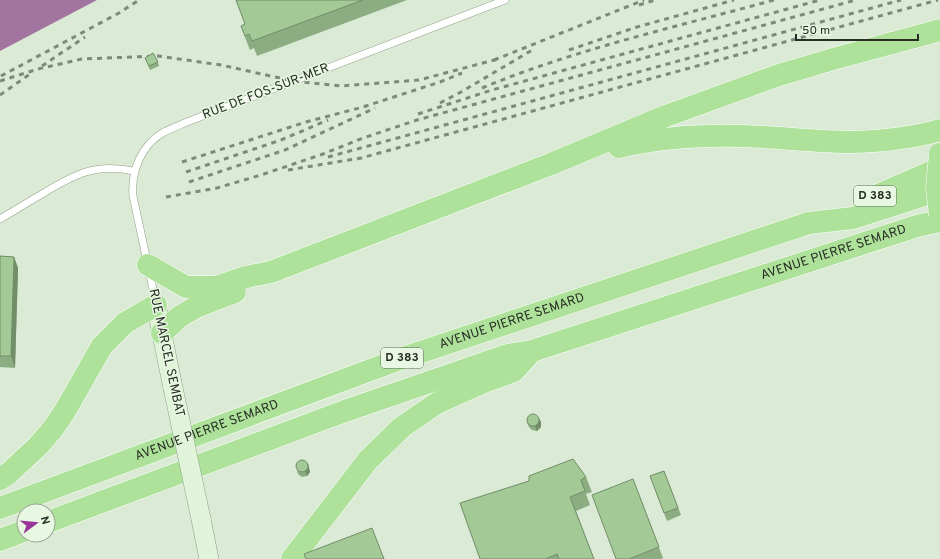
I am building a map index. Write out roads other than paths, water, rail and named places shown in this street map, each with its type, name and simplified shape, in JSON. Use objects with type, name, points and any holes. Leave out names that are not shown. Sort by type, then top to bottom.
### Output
[{"type":"highway","points":[[148,265],[186,287],[217,287],[246,277],[272,272],[552,164],[666,116],[776,76],[940,30]]},
{"type":"highway","points":[[552,164],[644,140],[689,136],[744,136],[852,142],[921,136],[940,130]]},
{"type":"highway","points":[[917,226],[940,215],[938,187],[940,154]]},
{"type":"highway","name":"D 383","points":[[809,223],[940,168]]},
{"type":"highway","name":"AVENUE PIERRE SEMARD","points":[[0,508],[400,359],[809,223],[853,218],[940,190]]},
{"type":"highway","name":"D 383","points":[[917,226],[940,222]]},
{"type":"highway","name":"AVENUE PIERRE SEMARD","points":[[56,519],[345,411],[508,355],[532,351],[917,226]]},
{"type":"highway","points":[[162,333],[179,317],[196,307],[249,286],[272,272]]},
{"type":"highway","points":[[0,479],[19,464],[52,430],[66,411],[102,346],[125,323],[156,305]]},
{"type":"highway","points":[[292,559],[368,460],[402,427],[437,404],[484,382],[514,371],[532,351]]},
{"type":"highway","points":[[0,540],[16,534]]},
{"type":"main road","name":"RUE MARCEL SEMBAT","points":[[156,305],[209,559]]},
{"type":"lane","name":"RUE DE FOS-SUR-MER","points":[[148,265],[133,196],[132,183],[134,171],[139,160],[146,148],[155,138],[164,132],[505,0]]},
{"type":"lane","points":[[0,219],[66,179],[79,173],[106,168],[120,168],[134,171]]},
{"type":"lane","name":"RUE MARCEL SEMBAT","points":[[148,265],[156,305]]},
{"type":"railway","points":[[1,76],[119,13],[139,0]]},
{"type":"railway","points":[[494,60],[644,0]]},
{"type":"railway","points":[[639,5],[655,0]]},
{"type":"railway","points":[[569,50],[637,27],[734,0]]},
{"type":"railway","points":[[482,88],[518,74],[590,50],[774,0]]},
{"type":"railway","points":[[418,114],[492,90],[820,0]]},
{"type":"railway","points":[[166,197],[217,188],[323,154],[363,138],[417,120],[856,0]]},
{"type":"railway","points":[[328,157],[901,0]]},
{"type":"railway","points":[[288,170],[361,158],[938,0]]},
{"type":"railway","points":[[42,66],[85,37]]},
{"type":"railway","points":[[440,103],[534,49]]},
{"type":"railway","points":[[0,81],[38,69],[82,59],[158,56],[221,65],[293,81],[341,86],[419,80],[498,59]]},
{"type":"railway","points":[[182,162],[306,122],[363,107],[440,82],[462,73]]},
{"type":"railway","points":[[0,95],[30,74]]},
{"type":"railway","points":[[189,182],[285,150],[375,108]]},
{"type":"railway","points":[[186,172],[281,140],[328,120]]}]
